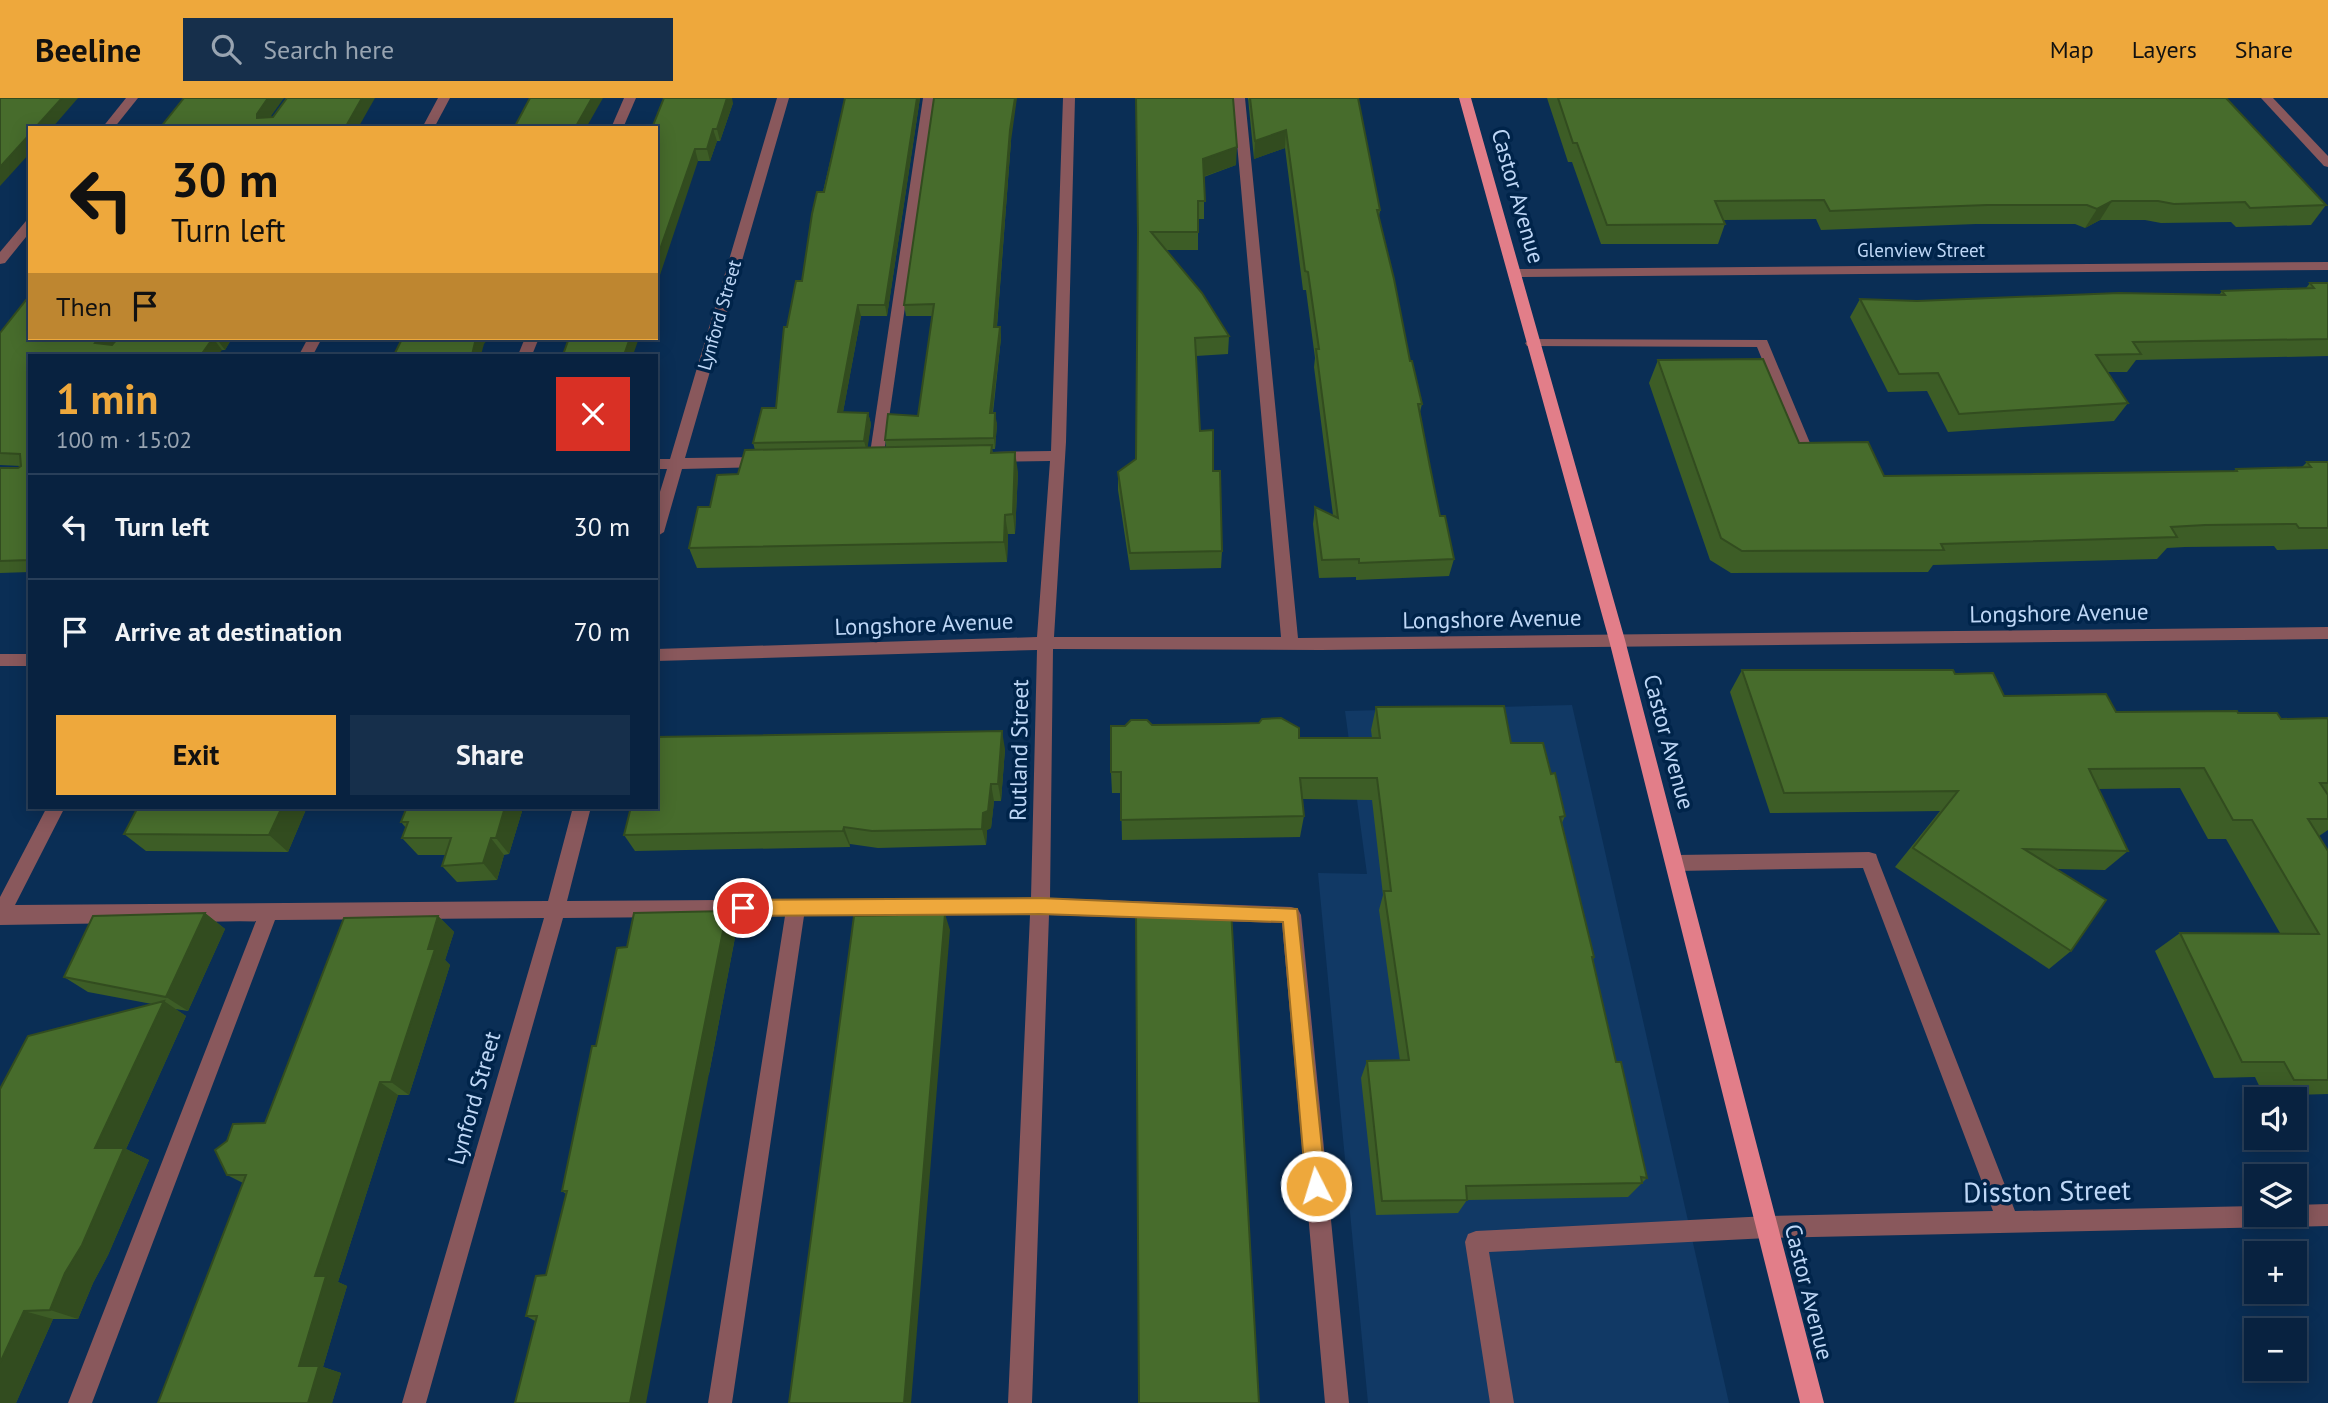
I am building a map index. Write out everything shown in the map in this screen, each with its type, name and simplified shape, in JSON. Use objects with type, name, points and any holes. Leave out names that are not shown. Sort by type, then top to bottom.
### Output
[{"type":"main road","name":"Castor Avenue","points":[[1465,98],[1617,640],[1812,1403]]},
{"type":"street","points":[[110,126],[132,98]]},
{"type":"street","points":[[429,126],[444,98]]},
{"type":"street","points":[[618,126],[629,98]]},
{"type":"street","name":"Lynford Street","points":[[658,525],[783,98]]},
{"type":"street","points":[[877,460],[929,98]]},
{"type":"street","name":"Rutland Street","points":[[1020,1403],[1040,906],[1045,642],[1058,456],[1069,98]]},
{"type":"street","points":[[1239,98],[1290,644]]},
{"type":"street","points":[[2267,98],[2328,163]]},
{"type":"street","points":[[2310,145],[2328,144]]},
{"type":"street","points":[[0,260],[28,226]]},
{"type":"street","name":"Glenview Street","points":[[1515,273],[2328,266]]},
{"type":"street","points":[[1532,343],[1762,344],[1808,455]]},
{"type":"street","points":[[974,457],[1058,456]]},
{"type":"street","points":[[658,464],[783,462]]},
{"type":"street","name":"Longshore Avenue","points":[[658,655],[1045,642],[1290,644],[2328,633]]},
{"type":"street","points":[[0,660],[28,660]]},
{"type":"street","points":[[56,809],[0,915],[1040,906],[1291,915],[1336,1403]]},
{"type":"street","name":"Lynford Street","points":[[414,1403],[556,909],[581,809]]},
{"type":"street","points":[[1676,863],[1868,860],[2008,1221]]},
{"type":"street","points":[[720,1403],[796,908]]},
{"type":"street","points":[[80,1403],[269,912]]},
{"type":"street","name":"Disston Street","points":[[1502,1403],[1476,1242],[1768,1227],[2328,1215]]},
{"type":"shaded area","points":[[1572,705],[1729,1403],[1368,1403],[1318,873],[1367,874],[1345,711]]},
{"type":"building","points":[[0,98],[62,98],[37,126],[28,126],[28,136],[0,167]]},
{"type":"building","points":[[184,98],[268,98],[257,118],[273,117],[287,98],[362,98],[346,126],[162,126]]},
{"type":"building","points":[[530,98],[592,98],[576,126],[515,126]]},
{"type":"building","points":[[664,98],[727,98],[707,149],[695,149],[658,255],[658,126],[653,126]]},
{"type":"building","points":[[845,98],[917,98],[885,305],[858,305],[838,412],[868,413],[864,441],[753,443],[762,408],[776,408],[784,327],[787,327],[796,281],[802,281],[817,192],[824,192]]},
{"type":"building","points":[[934,98],[1015,98],[994,327],[1000,327],[990,413],[995,413],[994,438],[885,440],[888,414],[918,416],[934,304],[904,305]]},
{"type":"building","points":[[1136,98],[1233,98],[1237,147],[1203,159],[1205,201],[1198,201],[1198,232],[1151,232],[1202,293],[1229,336],[1195,338],[1200,431],[1213,430],[1213,471],[1220,471],[1222,551],[1130,553],[1118,472],[1136,459]]},
{"type":"building","points":[[1250,98],[1358,98],[1380,210],[1377,210],[1422,404],[1418,404],[1440,516],[1445,516],[1454,559],[1359,563],[1359,559],[1322,560],[1315,507],[1338,518],[1316,349],[1319,349],[1308,272],[1305,271],[1286,130],[1255,141]]},
{"type":"building","points":[[1558,98],[2226,98],[2326,205],[2250,208],[2245,202],[2174,204],[2158,201],[2112,201],[2097,209],[2087,205],[1987,205],[1830,211],[1824,200],[1715,201],[1725,224],[1607,225],[1577,143],[1573,143]]},
{"type":"building","points":[[2310,283],[2328,283],[2328,339],[2133,342],[2141,354],[2096,355],[2128,403],[1959,414],[1938,373],[1899,374],[1860,299],[1917,301],[2119,293],[2225,295],[2222,291],[2314,288]]},
{"type":"building","points":[[28,298],[28,340],[97,340],[95,343],[112,345],[116,340],[212,340],[202,354],[28,354],[28,560],[0,561],[0,468],[21,466],[20,454],[0,453],[0,333]]},
{"type":"building","points":[[402,340],[476,340],[472,354],[394,354]]},
{"type":"building","points":[[568,340],[629,340],[624,354],[563,354]]},
{"type":"building","points":[[1763,359],[1799,443],[1868,442],[1884,476],[2237,471],[2236,469],[2311,467],[2307,462],[2328,462],[2328,528],[2299,528],[2296,524],[2205,525],[2171,527],[2177,537],[1941,544],[1944,550],[1742,551],[1721,538],[1658,360]]},
{"type":"building","points":[[992,445],[991,453],[1015,452],[1013,514],[1005,515],[1004,542],[689,548],[698,507],[710,507],[717,475],[738,474],[745,450]]},
{"type":"building","points":[[1742,670],[1953,670],[1955,674],[1993,673],[2004,696],[2106,694],[2116,712],[2237,711],[2277,713],[2281,719],[2328,718],[2328,783],[2320,783],[2328,795],[2328,819],[2308,819],[2328,851],[2328,1080],[2294,1080],[2284,1062],[2242,1062],[2180,933],[2319,934],[2252,820],[2233,820],[2204,768],[2089,769],[2128,851],[2024,849],[2106,900],[2071,951],[1913,848],[1958,791],[1784,793]]},
{"type":"building","points":[[1504,706],[1511,743],[1543,743],[1551,774],[1555,773],[1565,816],[1560,817],[1616,1062],[1621,1062],[1647,1178],[1641,1177],[1642,1183],[1466,1186],[1467,1200],[1382,1201],[1367,1061],[1409,1060],[1384,891],[1391,891],[1377,778],[1300,778],[1304,816],[1121,820],[1121,772],[1111,772],[1111,726],[1125,726],[1131,720],[1147,720],[1152,725],[1259,723],[1262,719],[1281,718],[1299,728],[1299,738],[1380,738],[1376,707]]},
{"type":"building","points":[[1002,731],[998,784],[991,784],[988,811],[983,813],[982,829],[872,831],[844,827],[843,831],[624,835],[630,809],[658,809],[658,737]]},
{"type":"building","points":[[137,809],[281,809],[269,835],[124,834]]},
{"type":"building","points":[[406,809],[504,809],[496,838],[491,838],[483,863],[442,866],[451,838],[402,838],[408,822],[401,822]]},
{"type":"building","points":[[1231,910],[1259,1403],[1139,1403],[1136,911]]},
{"type":"building","points":[[727,911],[630,1403],[515,1403],[537,1316],[526,1316],[536,1276],[546,1275],[567,1191],[562,1191],[592,1046],[596,1046],[617,948],[627,947],[634,913]]},
{"type":"building","points":[[205,913],[166,997],[64,977],[93,916]]},
{"type":"building","points":[[945,914],[904,1403],[789,1403],[854,916]]},
{"type":"building","points":[[438,916],[428,949],[435,949],[391,1082],[380,1082],[315,1276],[326,1276],[299,1366],[319,1366],[308,1403],[158,1403],[246,1175],[227,1175],[215,1150],[227,1141],[233,1124],[265,1123],[344,918]]},
{"type":"building","points":[[164,1001],[95,1148],[124,1148],[82,1245],[65,1273],[50,1310],[24,1311],[0,1363],[0,1089],[28,1036]]},
{"type":"route","points":[[743,908],[1040,906],[1291,915],[1316,1186]]}]
